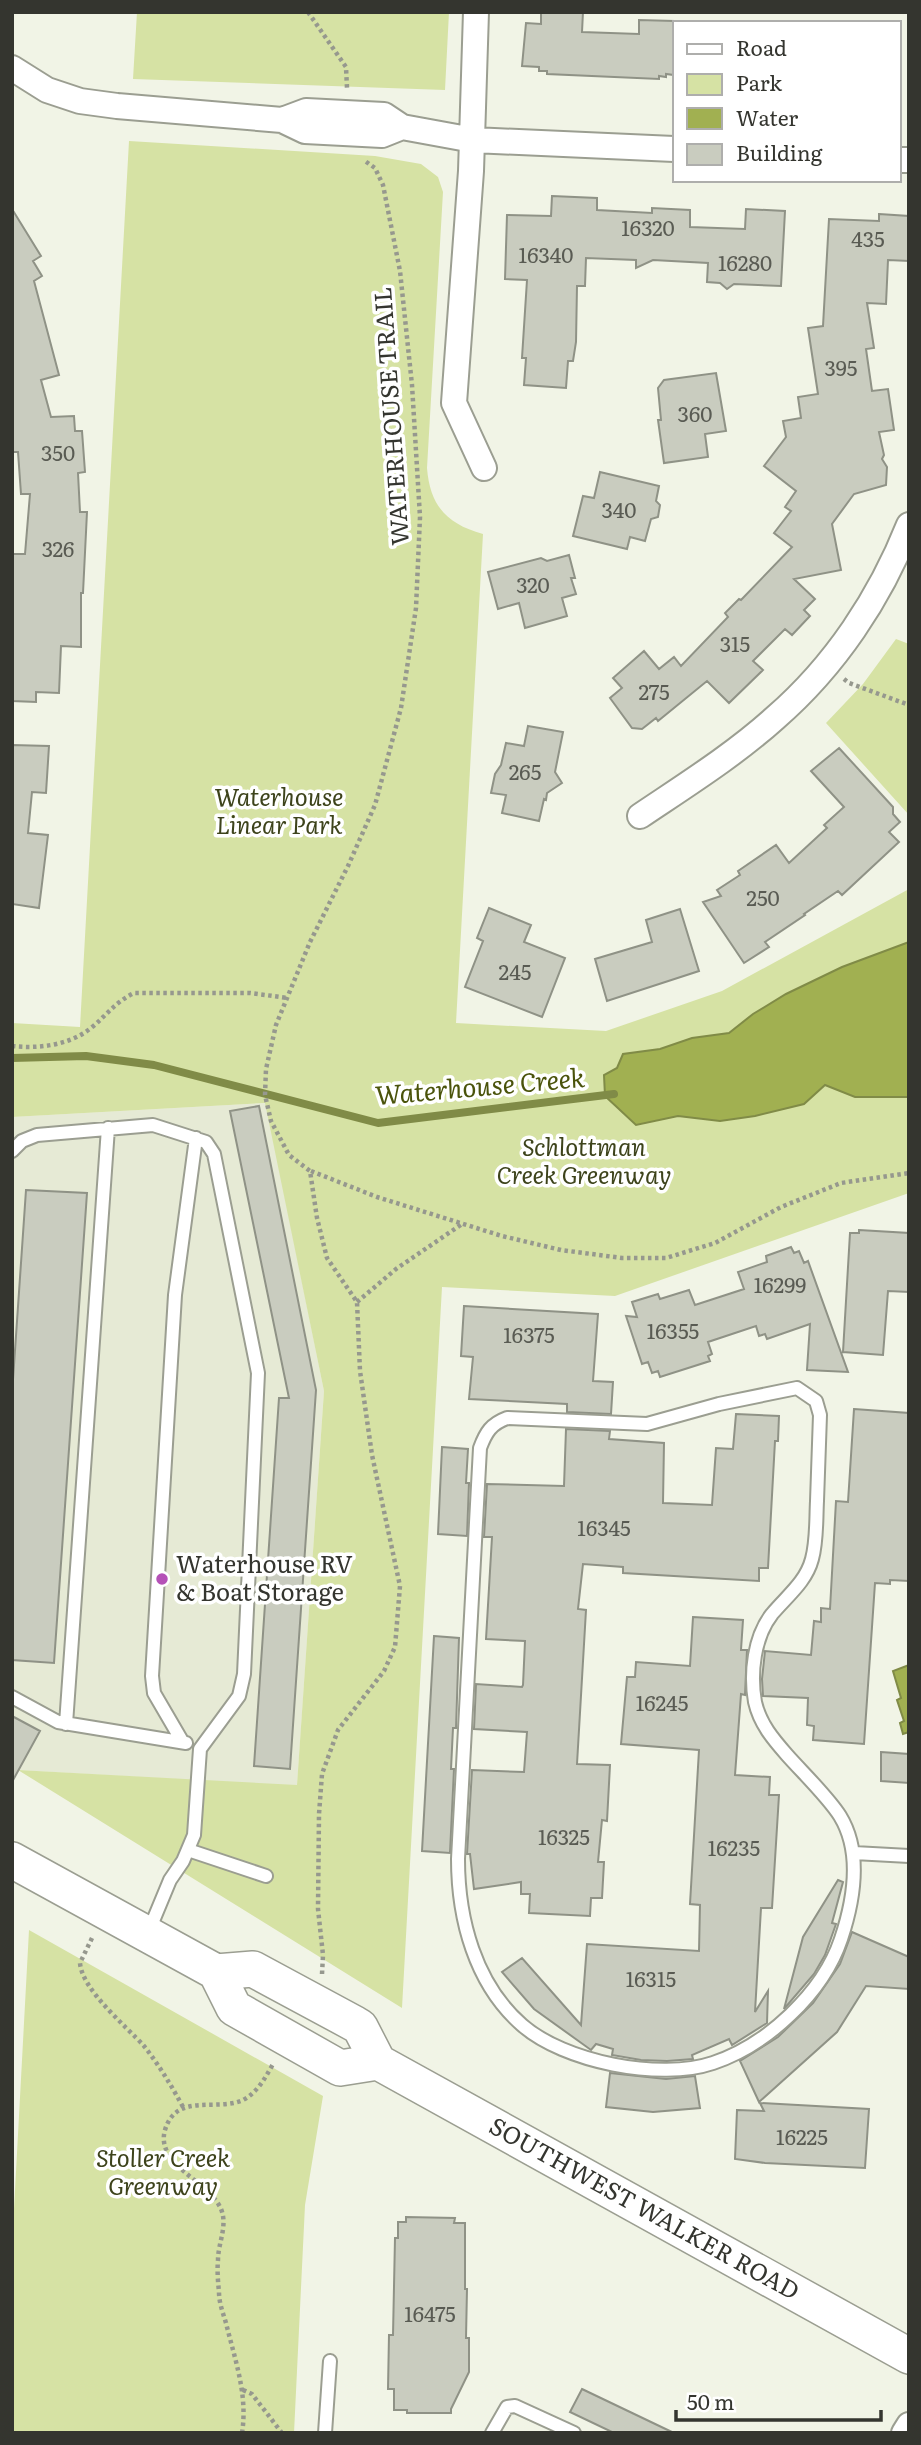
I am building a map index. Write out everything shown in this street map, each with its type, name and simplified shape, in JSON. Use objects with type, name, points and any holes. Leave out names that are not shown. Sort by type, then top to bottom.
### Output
[{"type":"main road","name":"SOUTHWEST WALKER ROAD","points":[[12,1860],[216,1972],[253,1969],[355,2024],[360,2027],[378,2062],[909,2356]]},
{"type":"street","points":[[476,12],[473,140],[454,403],[484,468]]},
{"type":"street","points":[[12,68],[47,90],[80,100],[117,106],[282,120],[306,111],[384,115],[402,127],[473,140],[673,149]]},
{"type":"street","points":[[640,816],[735,751],[776,718],[828,665],[868,609],[909,525]]},
{"type":"street","points":[[904,2433],[909,2425]]},
{"type":"lane","points":[[12,1151],[22,1141],[37,1135],[153,1125],[206,1142],[215,1154],[258,1373],[244,1674],[239,1696],[200,1749],[196,1822],[188,1850],[170,1880],[148,1934]]},
{"type":"lane","points":[[66,1724],[108,1128]]},
{"type":"lane","points":[[182,1741],[153,1693],[152,1676],[175,1295],[196,1138]]},
{"type":"lane","points":[[797,1388],[816,1401],[820,1415],[812,1558],[806,1574],[773,1614],[757,1641],[754,1686],[759,1717],[769,1734],[840,1816],[854,1853],[849,1910],[840,1942],[824,1974],[797,2010],[768,2033],[713,2063],[689,2068],[646,2069],[612,2065],[572,2055],[524,2027],[506,2008],[488,1983],[474,1954],[463,1922],[458,1889],[480,1448],[486,1433],[495,1423],[507,1418],[647,1424],[719,1404],[797,1388]]},
{"type":"lane","points":[[12,1697],[58,1722],[182,1741],[200,1749]]},
{"type":"lane","points":[[188,1850],[266,1876]]},
{"type":"lane","points":[[854,1853],[909,1856]]},
{"type":"lane","points":[[325,2433],[330,2361]]},
{"type":"lane","points":[[492,2433],[507,2407],[515,2406],[574,2433]]},
{"type":"path","points":[[308,12],[346,67],[346,98]]},
{"type":"path","name":"WATERHOUSE TRAIL","points":[[310,1171],[289,1156],[271,1121],[265,1095],[266,1075],[276,1025],[310,942],[375,805],[401,708],[416,608],[420,517],[412,385],[400,271],[383,185],[375,167],[359,160]]},
{"type":"path","points":[[828,665],[849,683],[909,705]]},
{"type":"path","points":[[12,1046],[39,1048],[67,1041],[91,1028],[118,1001],[134,993],[250,993],[288,998]]},
{"type":"path","points":[[310,1171],[377,1198],[502,1236],[561,1250],[622,1258],[666,1258],[715,1243],[781,1207],[841,1184],[909,1173]]},
{"type":"path","points":[[310,1171],[317,1218],[327,1258],[357,1302],[360,1371],[372,1455],[400,1586],[395,1647],[384,1671],[338,1730],[322,1774],[318,1882],[322,1975]]},
{"type":"path","points":[[357,1302],[396,1269],[463,1224]]},
{"type":"path","points":[[105,1910],[80,1968],[87,1984],[145,2047],[183,2107]]},
{"type":"path","points":[[242,2433],[243,2390],[219,2296],[218,2258],[224,2227],[222,2211],[215,2197],[177,2167],[166,2150],[164,2131],[173,2116],[183,2107],[241,2101],[258,2089],[274,2062]]},
{"type":"path","points":[[243,2390],[252,2394],[282,2433]]},
{"type":"shaded area","name":"Waterhouse RV & Boat Storage","points":[[266,1103],[324,1391],[297,1786],[18,1770],[12,1767],[12,1117]]},
{"type":"green space","points":[[137,12],[449,12],[445,90],[133,79]]},
{"type":"green space","name":"Waterhouse Linear Park","points":[[129,141],[375,156],[421,164],[438,177],[443,192],[427,468],[432,493],[443,512],[459,525],[483,534],[456,1023],[606,1031],[722,991],[909,889],[909,1193],[615,1296],[442,1287],[402,2008],[18,1770],[297,1785],[324,1391],[265,1103],[12,1117],[12,1023],[80,1027]]},
{"type":"green space","points":[[896,639],[909,644],[909,815],[826,723],[863,684]]},
{"type":"green space","name":"Stoller Creek Greenway","points":[[29,1930],[323,2096],[305,2205],[294,2433],[12,2433],[12,2246]]},
{"type":"water","points":[[909,942],[909,1097],[855,1097],[825,1085],[804,1104],[755,1116],[720,1121],[678,1116],[636,1125],[605,1096],[604,1075],[617,1068],[623,1054],[660,1049],[692,1038],[729,1033],[753,1014],[786,994],[842,967]]},
{"type":"water","points":[[909,1665],[909,1732],[903,1734],[900,1723],[904,1721],[897,1700],[901,1698],[893,1671]]},
{"type":"building","points":[[541,12],[583,12],[582,32],[639,34],[639,20],[674,21],[673,75],[659,76],[659,79],[547,74],[547,71],[539,71],[539,67],[522,66],[526,23],[541,24]]},
{"type":"building","points":[[552,196],[597,198],[597,210],[652,213],[652,208],[690,210],[690,227],[745,229],[746,209],[785,211],[781,286],[734,284],[727,289],[720,283],[707,282],[708,263],[653,260],[636,268],[636,260],[586,258],[585,286],[577,286],[576,342],[573,361],[568,361],[566,388],[524,385],[526,358],[522,358],[527,280],[505,279],[507,215],[551,216]]},
{"type":"building","points":[[12,209],[41,256],[33,261],[42,276],[34,281],[59,375],[41,380],[51,417],[74,416],[75,431],[82,431],[85,472],[78,473],[80,512],[87,512],[81,593],[81,647],[61,646],[59,693],[36,692],[36,702],[12,701],[12,554],[25,554],[30,494],[21,494],[18,452],[12,452]]},
{"type":"building","points":[[879,214],[909,216],[909,261],[888,260],[886,304],[867,303],[874,348],[866,349],[872,391],[888,389],[894,430],[879,432],[884,455],[882,459],[887,467],[886,485],[854,494],[832,524],[841,570],[794,579],[815,599],[804,610],[810,616],[792,635],[785,629],[753,661],[763,670],[729,703],[707,681],[658,721],[656,718],[642,729],[632,728],[610,698],[622,688],[613,678],[644,651],[659,669],[674,657],[681,666],[728,617],[725,613],[792,547],[774,533],[791,511],[785,507],[796,491],[764,466],[786,437],[783,421],[801,418],[798,397],[818,394],[808,328],[823,326],[829,219],[879,221]]},
{"type":"building","points":[[716,373],[726,431],[705,434],[708,457],[664,463],[658,420],[661,420],[658,388],[664,380]]},
{"type":"building","points":[[600,472],[659,486],[656,501],[660,505],[658,517],[651,519],[645,541],[630,537],[627,549],[573,536],[583,496],[594,498]]},
{"type":"building","points":[[569,555],[576,594],[562,598],[567,616],[525,628],[519,603],[498,609],[488,572],[541,558],[547,561]]},
{"type":"building","points":[[528,726],[563,732],[555,772],[562,783],[547,793],[539,821],[502,813],[506,795],[491,793],[506,743],[524,746]]},
{"type":"building","points":[[12,745],[49,746],[46,793],[32,792],[28,833],[48,835],[39,908],[12,904]]},
{"type":"building","points":[[839,748],[893,807],[893,814],[900,822],[889,832],[899,842],[842,895],[838,891],[804,914],[765,942],[769,947],[744,963],[703,902],[721,896],[717,890],[740,875],[738,871],[776,845],[789,863],[827,828],[824,825],[844,807],[811,771]]},
{"type":"building","points":[[489,908],[531,925],[524,942],[565,958],[542,1017],[465,987],[483,941],[477,938]]},
{"type":"building","points":[[680,909],[699,971],[607,1001],[595,959],[652,942],[646,920]]},
{"type":"building","points":[[259,1106],[316,1390],[290,1769],[254,1766],[279,1398],[289,1398],[230,1111]]},
{"type":"building","points":[[26,1190],[87,1193],[54,1663],[12,1660],[12,1394]]},
{"type":"building","points":[[859,1230],[909,1233],[909,1292],[888,1291],[883,1355],[843,1352],[850,1233],[859,1233]]},
{"type":"building","points":[[791,1247],[794,1253],[799,1251],[804,1263],[808,1261],[848,1372],[807,1370],[810,1324],[767,1339],[765,1334],[759,1336],[756,1326],[708,1342],[712,1354],[708,1356],[710,1361],[660,1377],[658,1371],[652,1373],[648,1362],[642,1364],[626,1316],[637,1317],[632,1302],[658,1294],[660,1299],[689,1290],[695,1305],[744,1289],[738,1272],[767,1262],[766,1256]]},
{"type":"building","points":[[464,1306],[598,1314],[593,1381],[613,1382],[611,1414],[567,1412],[567,1404],[469,1399],[473,1357],[461,1356]]},
{"type":"building","points":[[854,1409],[909,1413],[909,1581],[890,1580],[890,1584],[875,1583],[864,1744],[813,1740],[814,1726],[807,1725],[808,1698],[763,1696],[762,1679],[765,1651],[811,1655],[814,1621],[821,1622],[821,1608],[830,1609],[836,1501],[848,1502]]},
{"type":"building","points":[[736,1414],[779,1416],[778,1441],[775,1441],[768,1568],[759,1568],[759,1581],[623,1573],[623,1567],[583,1564],[578,1609],[586,1610],[577,1764],[610,1765],[607,1821],[602,1820],[598,1862],[604,1862],[602,1898],[591,1898],[590,1916],[529,1913],[530,1894],[521,1894],[521,1882],[474,1889],[470,1854],[467,1854],[472,1770],[524,1772],[527,1732],[474,1729],[476,1684],[523,1685],[525,1641],[486,1639],[492,1537],[484,1537],[487,1484],[564,1486],[566,1429],[610,1431],[609,1439],[664,1443],[663,1503],[712,1505],[716,1448],[733,1449]]},
{"type":"building","points":[[442,1447],[468,1449],[467,1536],[438,1534]]},
{"type":"building","points":[[693,1617],[743,1620],[741,1650],[747,1650],[745,1695],[741,1694],[735,1775],[770,1777],[769,1795],[779,1795],[772,1908],[761,1908],[755,2012],[768,1991],[767,2023],[732,2045],[729,2039],[692,2055],[693,2059],[641,2060],[612,2055],[613,2049],[596,2044],[591,2050],[534,2009],[502,1972],[522,1958],[581,2025],[587,1944],[699,1951],[700,1905],[690,1904],[699,1750],[621,1744],[627,1677],[635,1677],[636,1662],[690,1666]]},
{"type":"building","points":[[434,1636],[459,1638],[456,1728],[453,1728],[451,1769],[454,1769],[450,1853],[422,1851]]},
{"type":"building","points":[[12,1716],[40,1731],[12,1782]]},
{"type":"building","points":[[881,1752],[909,1754],[909,1783],[881,1781]]},
{"type":"building","points":[[838,1880],[843,1882],[832,1923],[836,1924],[825,1955],[814,1974],[784,2009],[803,1937]]},
{"type":"building","points":[[852,1932],[909,1957],[909,1989],[866,1986],[837,2032],[759,2102],[740,2061],[778,2037],[813,2003],[840,1964]]},
{"type":"building","points":[[610,2073],[666,2079],[695,2076],[700,2108],[653,2112],[606,2107]]},
{"type":"building","points":[[760,2103],[869,2109],[865,2168],[735,2159],[737,2110],[764,2111]]},
{"type":"building","points":[[406,2217],[455,2218],[454,2223],[465,2223],[469,2372],[451,2413],[407,2413],[407,2410],[394,2410],[394,2389],[388,2389],[389,2335],[393,2335],[395,2238],[398,2238],[398,2222],[406,2222]]},
{"type":"building","points":[[582,2389],[674,2433],[614,2433],[570,2412]]},
{"type":"waterway","name":"Waterhouse Creek","points":[[12,1058],[86,1056],[154,1065],[378,1123],[614,1094]]},
{"type":"place","name":"Waterhouse RV & Boat Storage","points":[[162,1579]]},
{"type":"park label","name":"Schlottman Creek Greenway","points":[[584,1162]]}]
